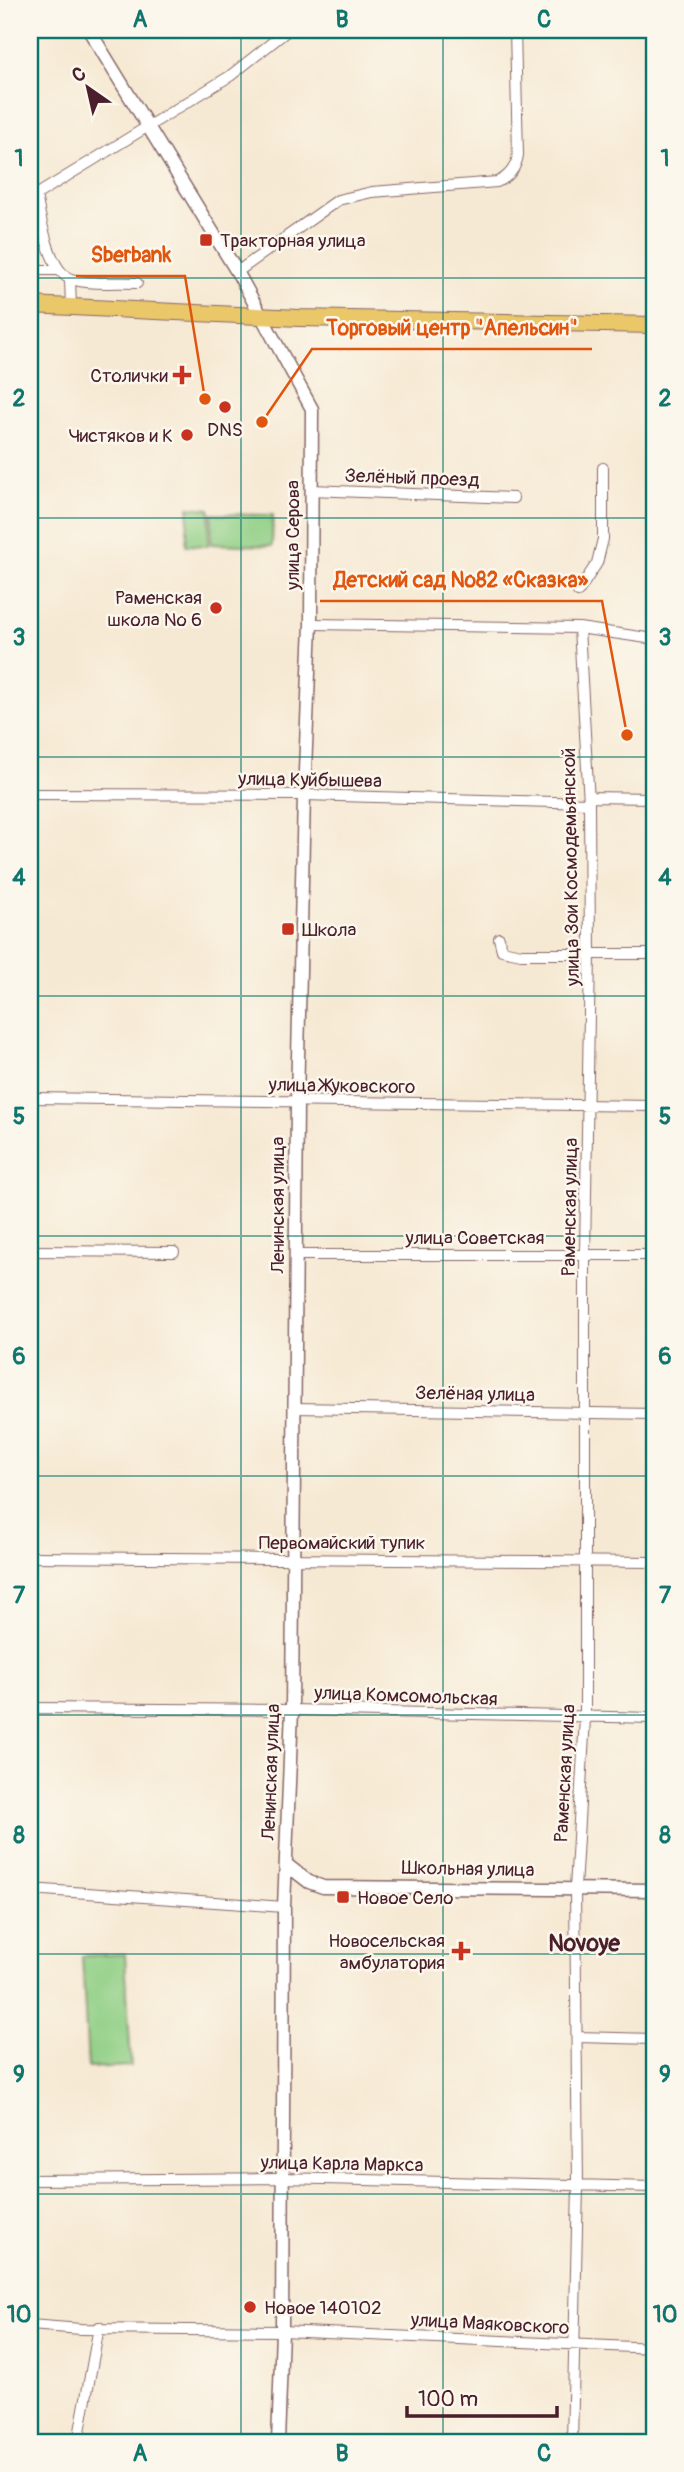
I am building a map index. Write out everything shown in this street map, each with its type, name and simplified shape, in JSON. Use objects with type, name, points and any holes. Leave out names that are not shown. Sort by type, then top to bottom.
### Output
[{"type":"main road","points":[[30,305],[262,317],[654,325]]},
{"type":"street","name":"улица Серова","points":[[89,30],[237,272],[312,409],[311,624],[303,795],[297,1102]]},
{"type":"street","points":[[137,283],[70,279],[59,270],[51,255],[36,195],[230,76],[288,30]]},
{"type":"street","points":[[237,272],[338,200],[372,192],[497,182],[506,178],[517,163],[515,30]]},
{"type":"street","points":[[30,270],[59,270]]},
{"type":"street","points":[[70,279],[71,307]]},
{"type":"street","points":[[578,592],[597,563],[603,539],[603,468]]},
{"type":"street","name":"Зелёный проезд","points":[[310,490],[513,498]]},
{"type":"street","points":[[311,624],[579,628],[654,639]]},
{"type":"street","name":"улица Зои Космодемьянской","points":[[579,628],[589,800],[588,1105]]},
{"type":"street","name":"улица Куйбышева","points":[[30,794],[589,800],[654,798]]},
{"type":"street","points":[[499,938],[502,950],[521,954],[654,954]]},
{"type":"street","name":"улица Жуковского","points":[[30,1098],[654,1106]]},
{"type":"street","name":"Ленинская улица","points":[[278,2442],[282,2331],[284,1907],[292,1710],[297,1102]]},
{"type":"street","name":"Раменская улица","points":[[572,2442],[578,2186],[575,1889],[585,1718],[585,1254],[588,1105]]},
{"type":"street","points":[[30,1251],[174,1252]]},
{"type":"street","name":"улица Советская","points":[[296,1255],[654,1255]]},
{"type":"street","name":"Зелёная улица","points":[[295,1408],[654,1413]]},
{"type":"street","name":"Первомайский тупик","points":[[30,1557],[654,1562]]},
{"type":"street","name":"улица Комсомольская","points":[[30,1708],[292,1710],[654,1718]]},
{"type":"street","name":"Школьная улица","points":[[287,1865],[309,1882],[323,1886],[654,1890]]},
{"type":"street","points":[[30,1889],[284,1907]]},
{"type":"street","points":[[577,2037],[654,2039]]},
{"type":"street","name":"улица Карла Маркса","points":[[30,2180],[282,2178],[654,2187]]},
{"type":"street","name":"улица Маяковского","points":[[30,2325],[282,2331],[654,2348]]},
{"type":"street","points":[[78,2442],[99,2327]]},
{"type":"green space","points":[[189,507],[210,509],[208,546],[186,545]]},
{"type":"green space","points":[[212,514],[273,515],[272,546],[211,544]]},
{"type":"green space","points":[[125,1954],[131,2066],[88,2068],[82,1956]]},
{"type":"place","name":"Тракторная улица","points":[[206,240]]},
{"type":"place","name":"Столички","points":[[182,375]]},
{"type":"place","name":"Sberbank","points":[[205,399]]},
{"type":"place","name":"DNS","points":[[225,407]]},
{"type":"place","name":"Торговый центр \"Апельсин\"","points":[[262,422]]},
{"type":"place","name":"Чистяков и К","points":[[187,435]]},
{"type":"place","name":"Раменская школа № 6","points":[[216,608]]},
{"type":"place","name":"Детский сад №82 «Сказка»","points":[[627,735]]},
{"type":"place","name":"Школа","points":[[288,929]]},
{"type":"place","name":"Новое Село","points":[[343,1897]]},
{"type":"place","name":"Новосельская амбулатория","points":[[461,1951]]},
{"type":"place","name":"Новое 140102","points":[[250,2307]]},
{"type":"district","name":"Novoye","points":[[584,1943]]}]
